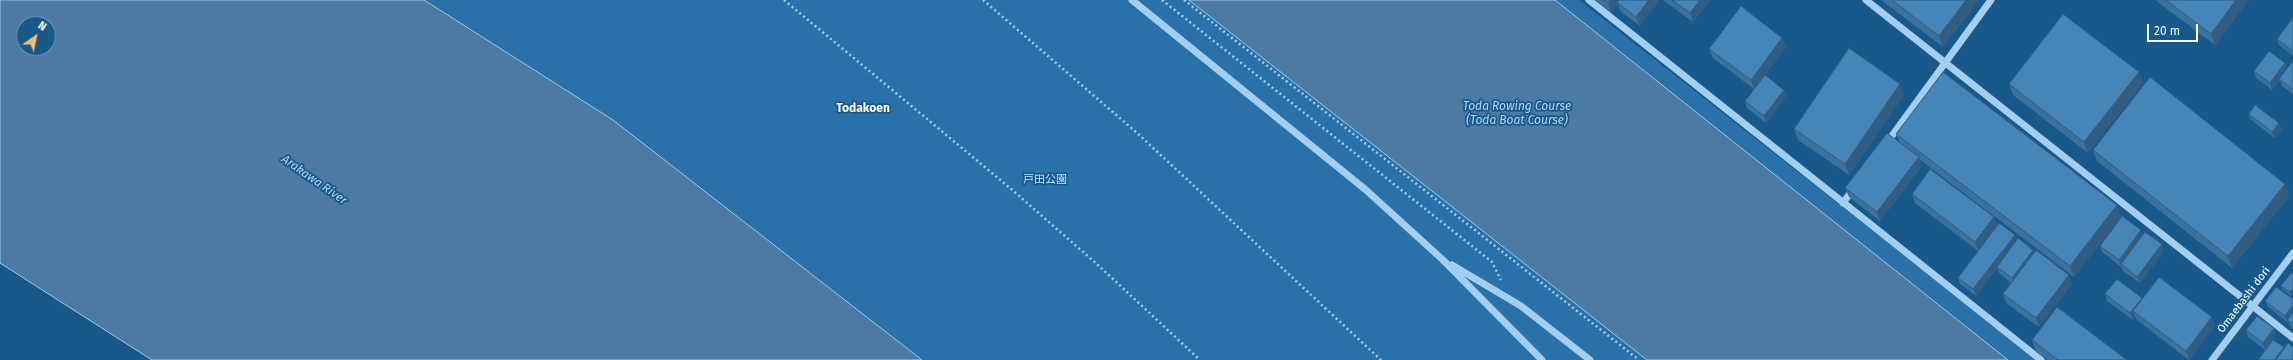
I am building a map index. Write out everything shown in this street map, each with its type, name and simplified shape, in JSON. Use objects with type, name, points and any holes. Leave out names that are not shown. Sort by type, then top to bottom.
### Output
[{"type":"street","points":[[1132,0],[1306,139],[1366,190],[1443,260],[1542,360]]},
{"type":"street","points":[[1589,0],[2041,360]]},
{"type":"street","points":[[1866,0],[1944,64],[2293,338]]},
{"type":"street","points":[[1880,152],[1991,0]]},
{"type":"street","points":[[1843,203],[1857,184]]},
{"type":"street","name":"Omaebashi dori","points":[[2212,360],[2293,253]]},
{"type":"street","points":[[1443,260],[1521,306],[1590,360]]},
{"type":"path","points":[[784,0],[1022,198],[1098,265],[1200,360]]},
{"type":"path","points":[[983,0],[1168,161],[1381,360]]},
{"type":"path","points":[[1162,0],[1492,262],[1502,282]]},
{"type":"path","points":[[1184,0],[1639,360]]},
{"type":"green space","name":"戸田公園","points":[[52,0],[1579,0],[2037,360],[566,360]]},
{"type":"water","name":"Arakawa River","points":[[0,0],[424,0],[613,120],[922,360],[152,360],[0,263]]},
{"type":"water","name":"Toda Rowing Course (Toda Boat Course)","points":[[1189,0],[1555,0],[2008,360],[1647,360]]},
{"type":"building","points":[[1619,0],[1649,0],[1636,17],[1617,2]]},
{"type":"building","points":[[1672,0],[1700,0],[1690,13]]},
{"type":"building","points":[[1892,0],[1966,0],[1939,36]]},
{"type":"building","points":[[2166,0],[2236,0],[2211,34]]},
{"type":"building","points":[[1741,6],[1782,38],[1751,80],[1709,49]]},
{"type":"building","points":[[2063,14],[2139,72],[2084,142],[2009,84]]},
{"type":"building","points":[[2293,18],[2293,51],[2277,39]]},
{"type":"building","points":[[1849,48],[1900,84],[1845,164],[1794,129]]},
{"type":"building","points":[[2269,51],[2285,63],[2270,83],[2254,71]]},
{"type":"building","points":[[2292,62],[2293,63],[2293,89],[2279,79]]},
{"type":"building","points":[[1943,72],[2117,205],[2070,266],[1896,134]]},
{"type":"building","points":[[1765,75],[1784,90],[1764,116],[1745,101]]},
{"type":"building","points":[[2150,77],[2285,184],[2228,256],[2093,150]]},
{"type":"building","points":[[2255,105],[2279,123],[2272,132],[2249,114]]},
{"type":"building","points":[[1887,133],[1919,157],[1877,212],[1845,188]]},
{"type":"building","points":[[1930,169],[1994,217],[1975,242],[1912,194]]},
{"type":"building","points":[[2122,216],[2141,230],[2119,260],[2100,246]]},
{"type":"building","points":[[1999,223],[2015,235],[1973,289],[1958,278]]},
{"type":"building","points":[[2145,232],[2162,244],[2137,277],[2121,264]]},
{"type":"building","points":[[2018,238],[2033,250],[2012,278],[1997,267]]},
{"type":"building","points":[[2036,250],[2069,275],[2036,318],[2003,294]]},
{"type":"building","points":[[2291,273],[2293,274],[2293,288],[2290,292],[2281,286]]},
{"type":"building","points":[[2159,277],[2212,317],[2186,351],[2133,311]]},
{"type":"building","points":[[2117,279],[2142,298],[2130,313],[2105,294]]},
{"type":"building","points":[[2276,287],[2293,299],[2293,305],[2285,316],[2265,301]]},
{"type":"building","points":[[2057,307],[2127,360],[2058,360],[2032,340]]},
{"type":"building","points":[[2293,312],[2293,324],[2287,320]]},
{"type":"building","points":[[2257,316],[2274,328],[2263,343],[2246,330]]},
{"type":"building","points":[[2273,340],[2284,347],[2274,360],[2260,360],[2259,359]]},
{"type":"building","points":[[2288,343],[2293,347],[2293,360],[2276,360]]},
{"type":"district","name":"Todakoen","points":[[863,109]]}]
